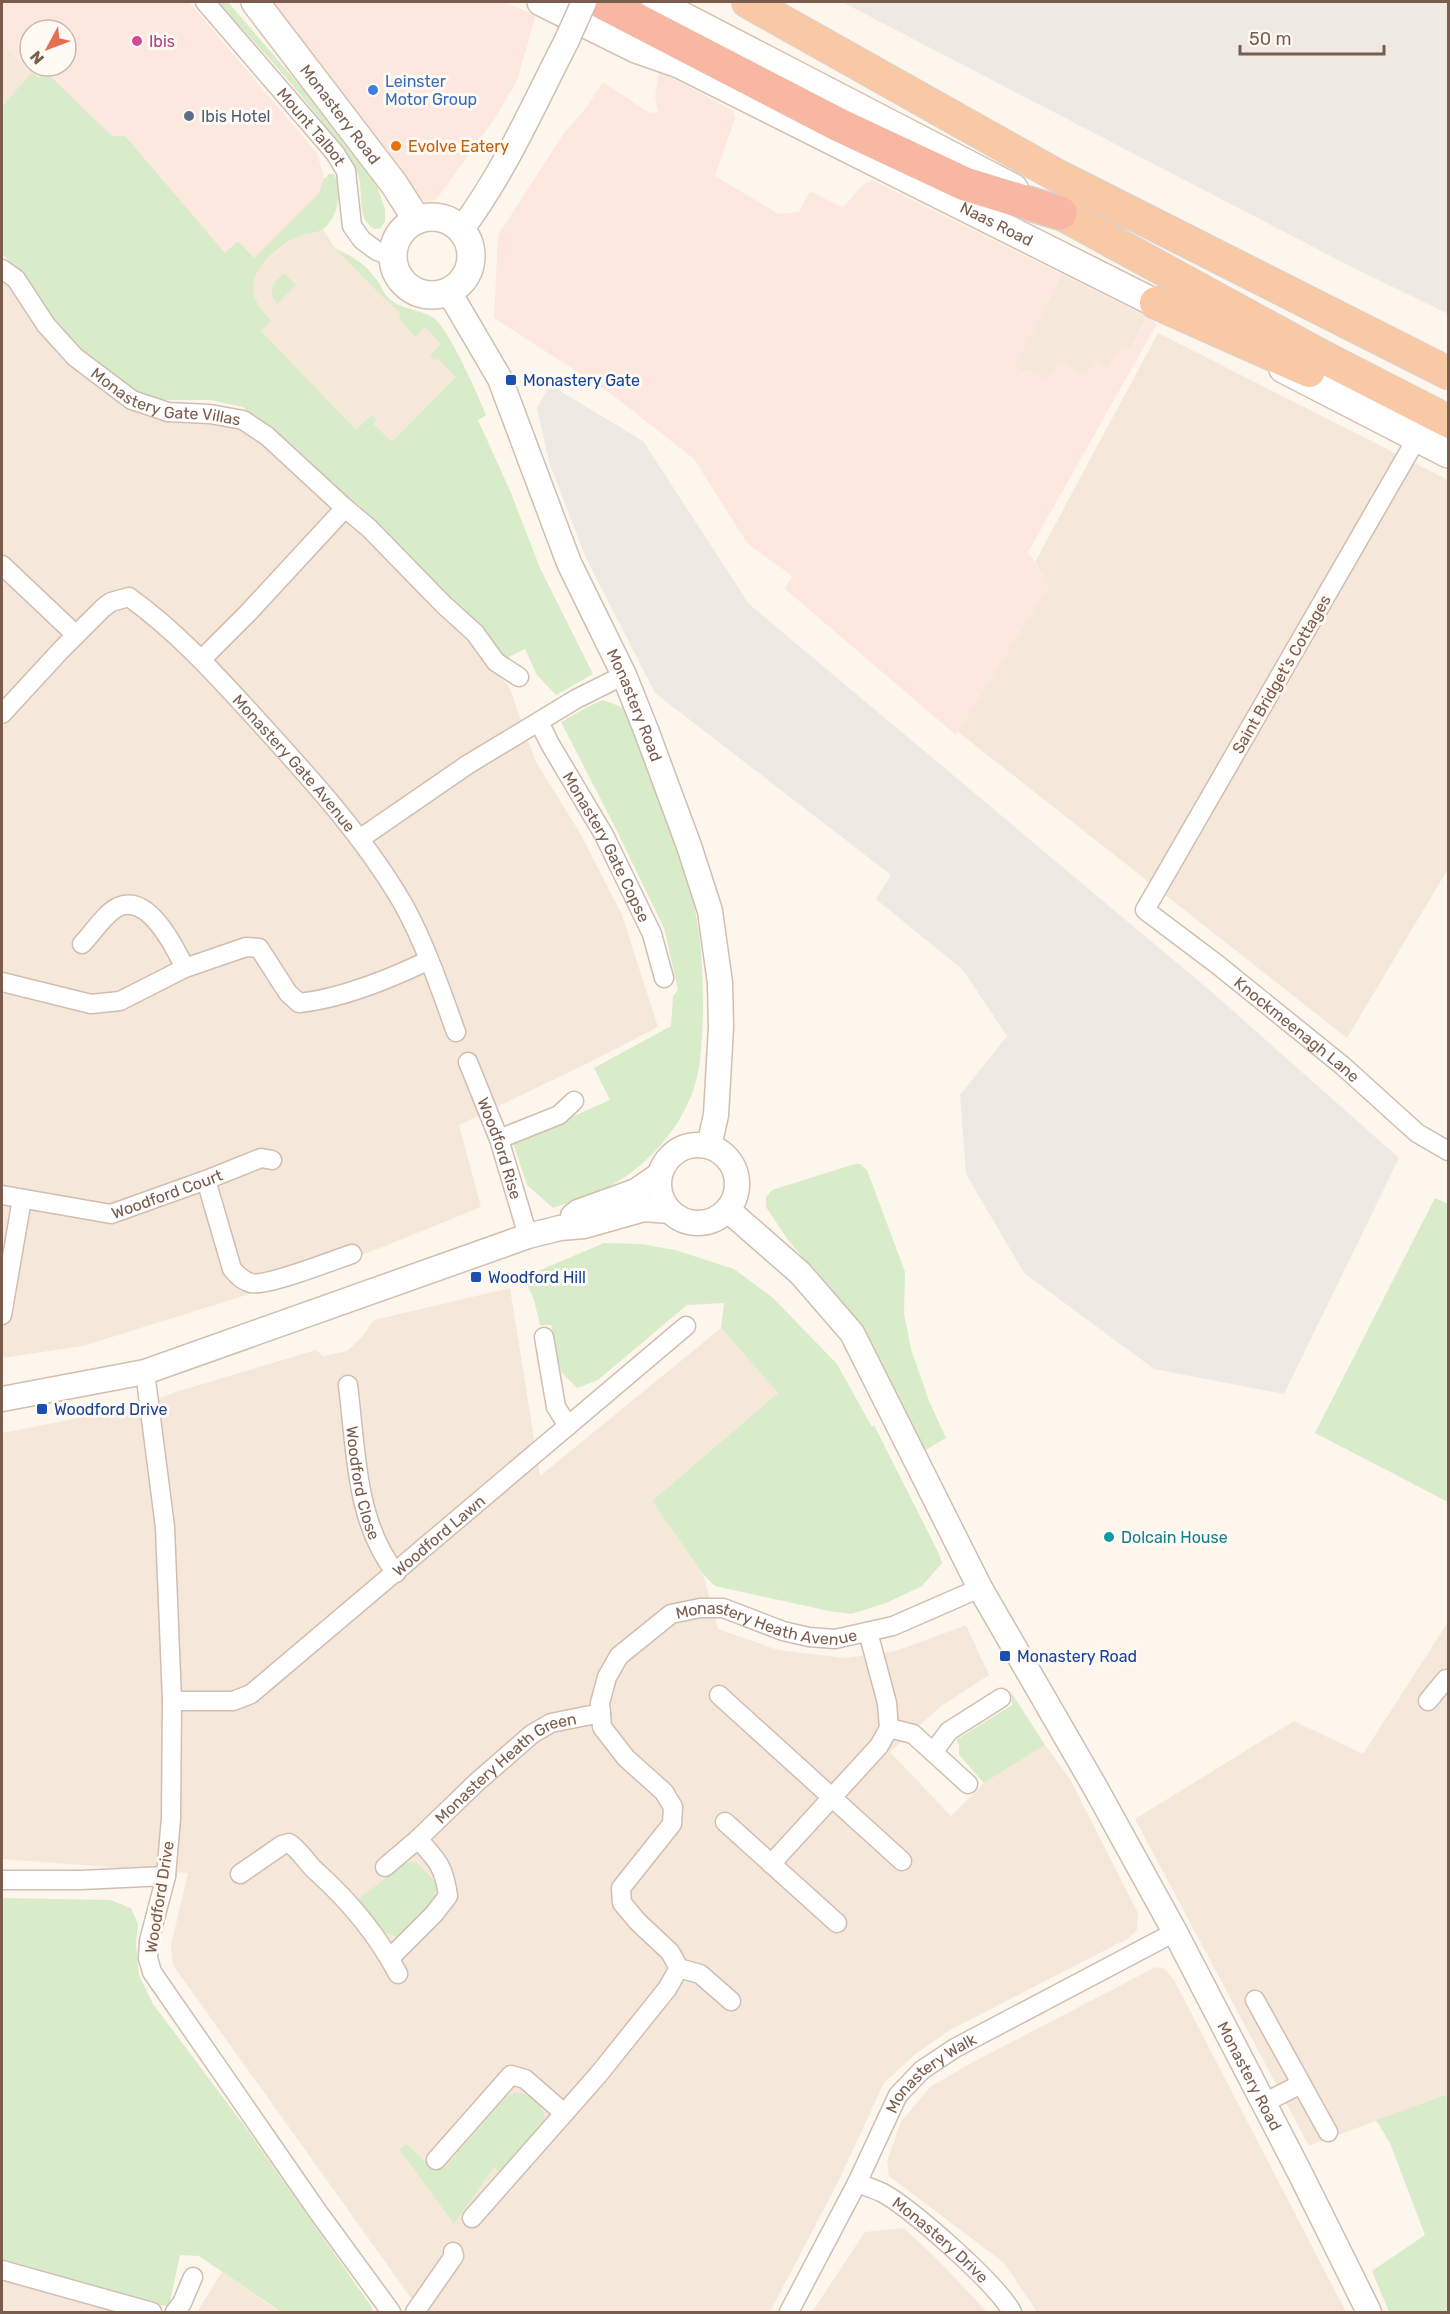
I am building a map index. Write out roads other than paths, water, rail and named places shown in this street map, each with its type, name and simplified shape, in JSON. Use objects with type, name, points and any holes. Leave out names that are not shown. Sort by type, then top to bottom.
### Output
[{"type":"highway","points":[[602,2],[838,125],[965,184],[1060,213],[1323,357],[1449,421]]},
{"type":"highway","points":[[748,2],[771,9],[1056,175],[1449,373]]},
{"type":"highway","points":[[838,125],[919,139]]},
{"type":"highway","points":[[1155,303],[1449,429]]},
{"type":"main road","name":"Naas Road","points":[[541,2],[636,49],[679,64],[1155,303],[1449,454]]},
{"type":"main road","points":[[656,2],[1060,213]]},
{"type":"main road","name":"Monastery Road","points":[[258,4],[394,184],[417,220]]},
{"type":"main road","points":[[429,217],[441,218],[461,230],[468,240],[471,252],[470,264],[459,285],[449,292],[436,295],[423,295],[411,290],[402,282],[395,270],[393,257],[394,245],[399,234],[417,220],[429,217]]},
{"type":"street","name":"Mount Talbot","points":[[206,2],[335,153],[346,171],[352,226],[362,240],[376,251],[393,257]]},
{"type":"street","points":[[461,230],[483,199],[510,153],[584,2]]},
{"type":"street","name":"Monastery Gate Villas","points":[[2,269],[16,279],[45,325],[67,349],[107,383],[132,400],[168,412],[210,414],[243,420],[267,436],[369,528],[444,605],[475,633],[496,662],[519,677]]},
{"type":"street","name":"Monastery Road","points":[[449,292],[500,379],[560,541],[624,675],[646,730],[689,846],[710,911],[720,983],[721,1027],[716,1115],[709,1146]]},
{"type":"street","name":"Saint Bridget's Cottages","points":[[1145,910],[1417,438]]},
{"type":"street","points":[[202,658],[248,614],[345,508]]},
{"type":"street","points":[[2,565],[76,635]]},
{"type":"street","name":"Monastery Gate Avenue","points":[[2,714],[76,635],[111,602],[129,597],[158,617],[202,658],[361,838],[467,765],[576,699],[624,675]]},
{"type":"street","name":"Monastery Gate Copse","points":[[539,722],[614,854],[652,934],[664,978]]},
{"type":"street","points":[[361,838],[402,903],[429,960],[456,1032]]},
{"type":"street","points":[[82,945],[106,917],[119,907],[135,906],[146,912],[160,925],[173,943],[185,968]]},
{"type":"street","name":"Knockmeenagh Lane","points":[[1145,910],[1218,965],[1343,1066],[1417,1133],[1449,1151]]},
{"type":"street","points":[[2,982],[91,1004],[120,1001],[185,968],[246,947],[259,948],[288,993],[299,1003],[328,998],[404,972],[429,960]]},
{"type":"street","name":"Woodford Rise","points":[[468,1062],[499,1140],[528,1236]]},
{"type":"street","points":[[499,1140],[559,1115],[574,1101]]},
{"type":"street","points":[[696,1144],[709,1146],[720,1151],[734,1168],[737,1191],[728,1210],[717,1218],[705,1223],[692,1223],[680,1219],[669,1211],[658,1188],[659,1175],[664,1163],[678,1150],[696,1144]]},
{"type":"street","name":"Woodford Court","points":[[2,1195],[111,1214],[261,1158],[272,1160]]},
{"type":"street","points":[[560,1228],[578,1212],[636,1191],[659,1175]]},
{"type":"street","points":[[206,1180],[232,1269],[240,1278],[253,1284],[269,1281],[352,1254]]},
{"type":"street","points":[[2,1315],[22,1199]]},
{"type":"street","points":[[2,1399],[145,1372],[528,1236],[560,1228],[584,1226],[644,1209],[669,1211]]},
{"type":"street","name":"Monastery Road","points":[[728,1210],[800,1273],[852,1333],[980,1588],[1095,1787],[1175,1932],[1369,2313]]},
{"type":"street","name":"Woodford Lawn","points":[[172,1701],[233,1701],[251,1694],[686,1326]]},
{"type":"street","points":[[544,1337],[556,1407],[568,1426]]},
{"type":"street","name":"Woodford Drive","points":[[145,1372],[165,1527],[172,1701],[171,1818],[166,1876],[149,1941],[148,1958],[152,1972],[318,2212],[391,2313]]},
{"type":"street","name":"Woodford Close","points":[[348,1384],[364,1509],[379,1551],[396,1573]]},
{"type":"street","name":"Monastery Heath Avenue","points":[[601,1713],[600,1703],[607,1677],[619,1656],[671,1614],[700,1608],[723,1608],[783,1631],[809,1637],[835,1639],[892,1626],[980,1588]]},
{"type":"street","points":[[771,1864],[879,1746],[889,1728],[887,1703],[868,1632]]},
{"type":"street","points":[[1428,1701],[1446,1679],[1449,1681]]},
{"type":"street","points":[[719,1695],[902,1861]]},
{"type":"street","points":[[934,1752],[949,1731],[1001,1698]]},
{"type":"street","points":[[601,1713],[602,1727],[626,1758],[664,1792],[673,1807],[672,1824],[621,1888],[622,1903],[638,1922],[670,1952],[679,1968],[700,1974],[731,2001]]},
{"type":"street","name":"Monastery Heath Green","points":[[385,1867],[532,1734],[551,1723],[601,1713]]},
{"type":"street","points":[[889,1728],[913,1734],[968,1784]]},
{"type":"street","points":[[725,1822],[837,1923]]},
{"type":"street","name":"Monastery Heath Green","points":[[240,1874],[282,1845],[289,1843],[316,1872],[332,1884],[373,1934],[394,1966],[448,1896],[445,1874],[436,1859],[418,1839]]},
{"type":"street","points":[[2,1880],[81,1880],[166,1876]]},
{"type":"street","name":"Monastery Walk","points":[[789,2313],[898,2095],[922,2070],[955,2048],[1175,1932]]},
{"type":"street","points":[[471,2218],[564,2113],[668,1989],[679,1968]]},
{"type":"street","points":[[1255,2000],[1328,2132]]},
{"type":"street","points":[[436,2160],[511,2075],[525,2079],[564,2113]]},
{"type":"street","points":[[1264,2103],[1301,2084]]},
{"type":"street","name":"Monastery Drive","points":[[856,2183],[883,2193],[920,2220],[966,2261],[1006,2302],[1012,2313]]},
{"type":"street","points":[[415,2313],[454,2256],[453,2252]]},
{"type":"street","points":[[2,2270],[152,2313]]},
{"type":"street","points":[[175,2313],[183,2303],[193,2277]]},
{"type":"place","name":"Ibis","points":[[137,41]]},
{"type":"place","name":"Leinster Motor Group","points":[[373,90]]},
{"type":"place","name":"Ibis Hotel","points":[[189,116]]},
{"type":"place","name":"Evolve Eatery","points":[[396,146]]},
{"type":"place","name":"Monastery Gate","points":[[511,380]]},
{"type":"place","name":"Woodford Hill","points":[[476,1277]]},
{"type":"place","name":"Woodford Drive","points":[[42,1409]]},
{"type":"place","name":"Dolcain House","points":[[1109,1537]]},
{"type":"place","name":"Monastery Road","points":[[1005,1656]]}]
